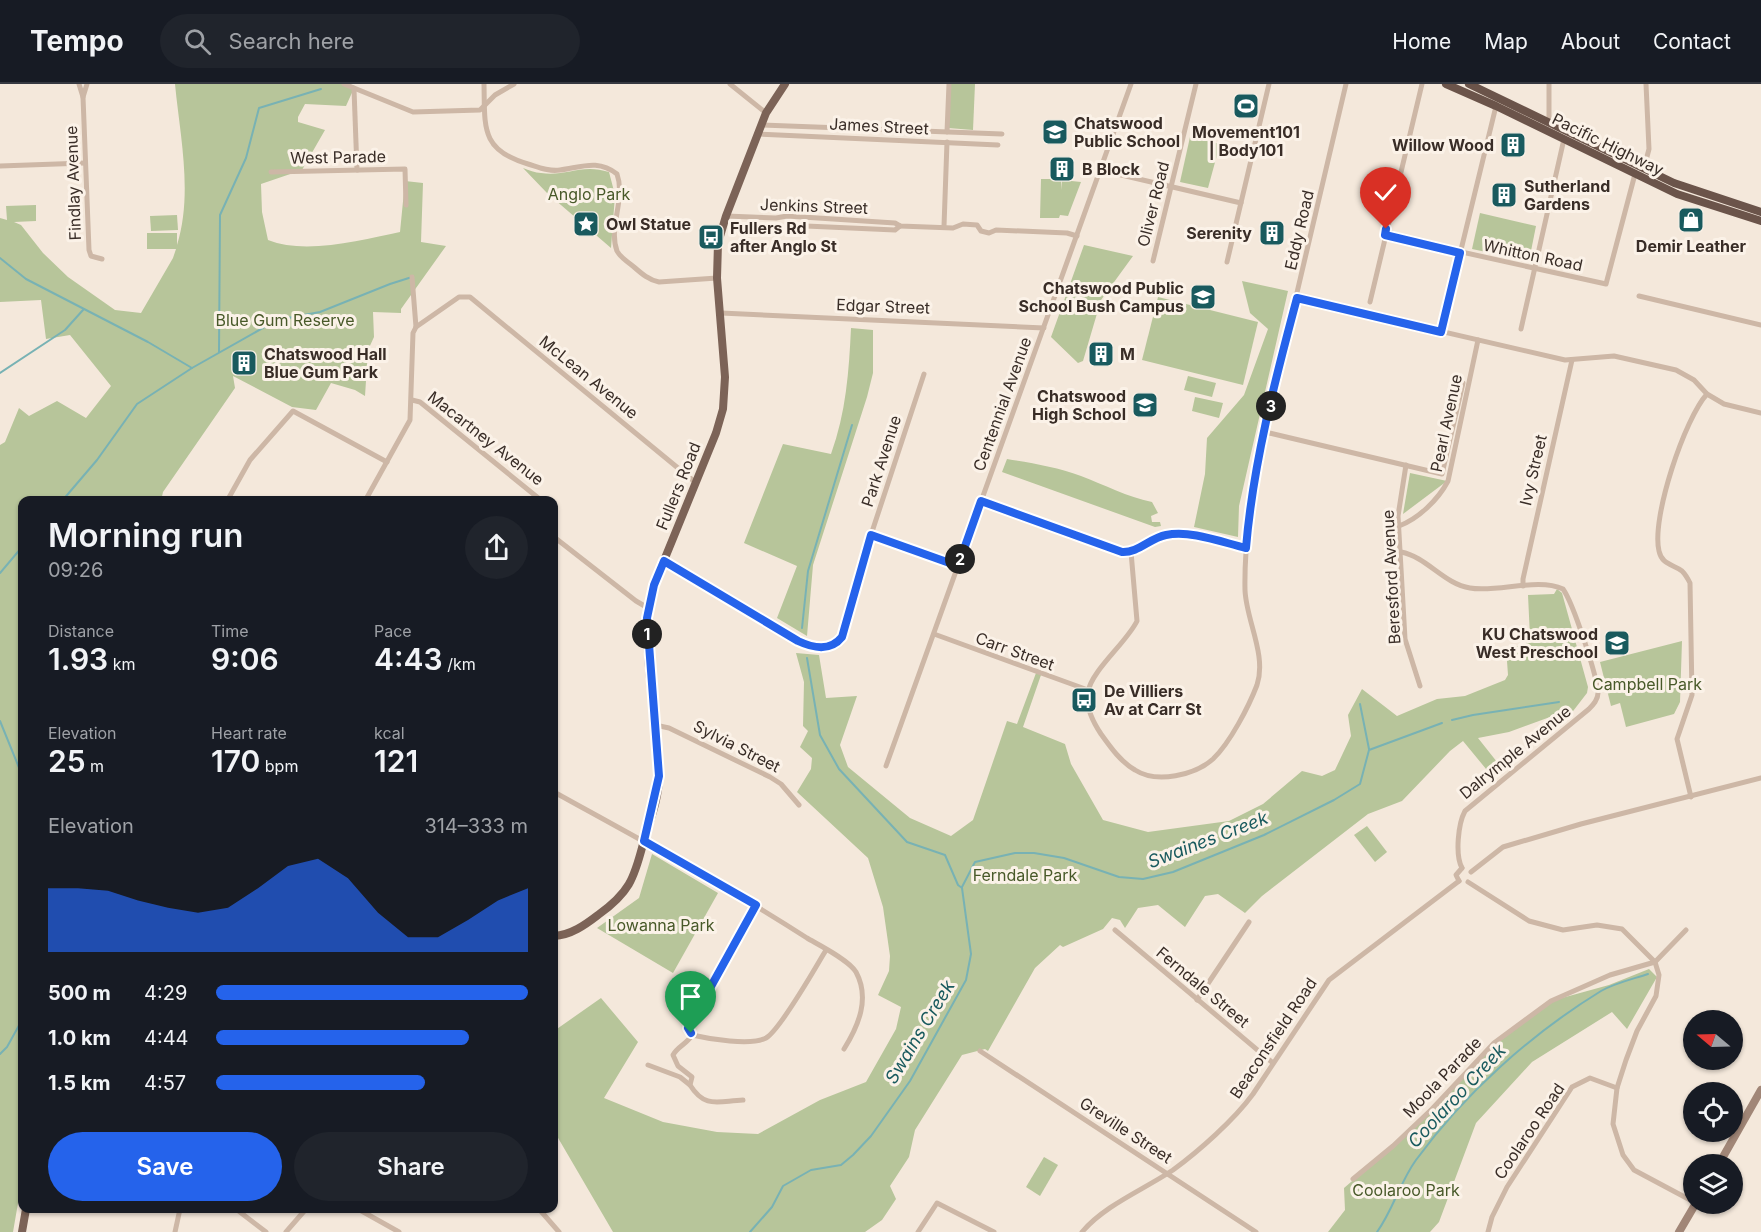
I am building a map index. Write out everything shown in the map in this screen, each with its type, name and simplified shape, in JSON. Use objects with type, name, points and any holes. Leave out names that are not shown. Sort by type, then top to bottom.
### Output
[{"type":"highway","name":"Pacific Highway","points":[[1446,84],[1692,200],[1761,221]]},
{"type":"highway","name":"Pacific Highway","points":[[1469,84],[1550,121],[1689,190],[1761,212]]},
{"type":"main road","name":"Fullers Road","points":[[558,935],[573,931],[621,896],[633,878],[659,785],[647,628],[648,608],[654,585],[716,434],[723,409],[725,377],[717,278],[718,243],[726,216],[766,113],[785,84]]},
{"type":"main road","points":[[1725,1154],[1761,1090]]},
{"type":"main road","points":[[22,1232],[25,1213]]},
{"type":"main road","points":[[1679,1232],[1689,1214]]},
{"type":"street","name":"Findlay Avenue","points":[[79,84],[83,97],[89,250],[91,256],[102,259]]},
{"type":"street","name":"Findlay Avenue","points":[[83,97],[87,84]]},
{"type":"street","points":[[344,84],[413,112],[480,110],[495,95],[514,84]]},
{"type":"street","points":[[484,84],[484,106],[489,140],[494,147],[517,160],[557,171],[594,164],[617,174],[620,184],[615,243],[618,253],[651,280],[659,282],[717,278]]},
{"type":"street","points":[[730,84],[766,113]]},
{"type":"street","points":[[947,132],[949,84]]},
{"type":"street","name":"Centennial Avenue","points":[[886,766],[1131,84]]},
{"type":"street","name":"Oliver Road","points":[[1153,261],[1196,84]]},
{"type":"street","points":[[1227,262],[1269,84]]},
{"type":"street","name":"Eddy Road","points":[[1088,690],[1088,706],[1096,725],[1115,753],[1137,772],[1157,775],[1182,774],[1196,770],[1212,760],[1226,743],[1258,680],[1257,654],[1246,602],[1246,548],[1251,502],[1265,432],[1347,84]]},
{"type":"street","points":[[1370,302],[1422,84]]},
{"type":"street","points":[[1549,84],[1550,121]]},
{"type":"street","points":[[1644,168],[1649,149],[1646,84]]},
{"type":"street","points":[[354,88],[357,170]]},
{"type":"street","points":[[1441,332],[1496,106]]},
{"type":"street","name":"James Street","points":[[760,129],[1002,134]]},
{"type":"street","name":"James Street","points":[[760,129],[998,145]]},
{"type":"street","points":[[1521,329],[1564,139]]},
{"type":"street","points":[[944,226],[947,142]]},
{"type":"street","points":[[0,166],[85,163]]},
{"type":"street","name":"West Parade","points":[[271,172],[405,169],[406,205]]},
{"type":"street","points":[[1100,170],[1241,203]]},
{"type":"street","name":"Whitton Road","points":[[1385,235],[1606,284],[1635,174]]},
{"type":"street","name":"Jenkins Street","points":[[726,216],[807,217],[895,223],[900,226],[977,225],[981,231],[989,233],[996,230],[1067,233],[1077,236]]},
{"type":"street","name":"Jenkins Street","points":[[806,226],[895,230],[900,226]]},
{"type":"street","points":[[367,496],[410,420],[413,333],[416,327],[412,278]]},
{"type":"street","points":[[1639,296],[1761,325]]},
{"type":"street","name":"McLean Avenue","points":[[416,327],[459,297],[470,297],[695,482]]},
{"type":"street","points":[[1297,298],[1572,360],[1614,356],[1676,370],[1694,380],[1707,394],[1732,407],[1761,413]]},
{"type":"street","name":"Edgar Street","points":[[721,313],[1044,328]]},
{"type":"street","name":"Pearl Avenue","points":[[1399,526],[1412,521],[1443,490],[1448,481],[1478,340]]},
{"type":"street","name":"Ivy Street","points":[[1523,586],[1522,579],[1572,360]]},
{"type":"street","name":"Park Avenue","points":[[664,561],[798,641],[822,648],[836,643],[842,637],[871,535],[924,374]]},
{"type":"street","name":"Pearl Avenue","points":[[1406,465],[1442,474],[1463,383]]},
{"type":"street","points":[[1692,797],[1677,739],[1692,694],[1690,583],[1682,572],[1664,562],[1659,550],[1659,529],[1663,495],[1690,421],[1707,394]]},
{"type":"street","name":"Macartney Avenue","points":[[412,400],[420,402],[539,496]]},
{"type":"street","points":[[230,496],[250,460],[293,411],[387,462]]},
{"type":"street","points":[[1265,432],[1406,465]]},
{"type":"street","name":"Beresford Avenue","points":[[1406,465],[1399,507],[1405,639],[1420,686]]},
{"type":"street","points":[[981,501],[1122,552],[1131,552],[1161,537],[1179,534],[1246,548]]},
{"type":"street","points":[[871,535],[958,566]]},
{"type":"street","points":[[558,540],[636,602],[648,608]]},
{"type":"street","points":[[1088,690],[1137,621],[1131,552]]},
{"type":"street","name":"Dalrymple Avenue","points":[[1401,552],[1414,555],[1456,583],[1469,588],[1558,586],[1564,591],[1589,660],[1597,698],[1589,709],[1465,811],[1460,830],[1462,868]]},
{"type":"street","name":"Carr Street","points":[[934,634],[1088,690]]},
{"type":"street","name":"Sylvia Street","points":[[655,725],[669,728],[770,777],[781,784],[799,805]]},
{"type":"street","points":[[1467,882],[1472,876],[1471,872],[1503,847],[1581,824],[1761,778]]},
{"type":"street","points":[[558,794],[756,905],[854,969],[862,989],[862,1007],[854,1033],[844,1049]]},
{"type":"street","points":[[1471,872],[1462,868],[1456,875],[1459,881],[1467,882],[1529,921],[1563,930],[1597,925],[1622,929],[1655,962],[1659,975],[1656,996],[1637,1030],[1617,1088],[1612,1124],[1623,1155],[1634,1170],[1683,1197]]},
{"type":"street","name":"Beaconsfield Road","points":[[1082,1232],[1098,1216],[1167,1173],[1240,1110],[1329,980],[1459,881]]},
{"type":"street","points":[[692,1035],[688,1028],[756,905]]},
{"type":"street","points":[[1197,1000],[1249,922]]},
{"type":"street","name":"Ferndale Street","points":[[1115,930],[1273,1063]]},
{"type":"street","points":[[1655,962],[1686,930]]},
{"type":"street","points":[[692,1035],[722,1040],[760,1040],[769,1037],[800,994],[826,950]]},
{"type":"street","name":"Moola Parade","points":[[1353,1179],[1424,1117],[1494,1043],[1551,1001],[1610,975],[1655,962]]},
{"type":"street","points":[[690,1085],[692,1077],[678,1066],[673,1055],[676,1049],[688,1043],[692,1035]]},
{"type":"street","name":"Greville Street","points":[[980,1051],[1256,1232]]},
{"type":"street","points":[[648,1065],[680,1077],[690,1085],[699,1099],[709,1102],[743,1100]]},
{"type":"street","name":"Coolaroo Road","points":[[1488,1232],[1492,1216],[1507,1187],[1572,1088],[1590,1078],[1617,1088]]},
{"type":"street","points":[[918,1232],[937,1203],[994,1232]]},
{"type":"street","points":[[175,1232],[179,1213]]},
{"type":"street","points":[[241,1213],[266,1232]]},
{"type":"street","points":[[286,1232],[303,1213]]},
{"type":"street","points":[[365,1213],[399,1232]]},
{"type":"street","points":[[542,1213],[559,1232]]},
{"type":"green space","name":"Blue Gum Reserve","points":[[175,84],[349,84],[355,86],[346,106],[305,104],[298,117],[298,122],[325,130],[302,170],[261,184],[262,212],[268,240],[299,246],[334,245],[400,232],[405,181],[423,183],[421,242],[446,246],[401,309],[401,313],[373,312],[374,337],[368,350],[365,396],[355,390],[331,383],[316,410],[292,407],[233,376],[235,388],[162,496],[18,496],[18,1203],[13,1232],[0,1232],[0,445],[5,442],[19,408],[29,416],[57,401],[86,418],[111,386],[70,335],[46,339],[41,300],[0,302],[0,218],[7,220],[6,206],[36,205],[36,221],[14,222],[21,225],[43,253],[68,277],[115,310],[141,313],[176,249],[147,249],[147,233],[177,233],[177,245],[184,206],[184,165]]},
{"type":"green space","points":[[950,84],[975,84],[973,130],[948,128]]},
{"type":"green space","points":[[1190,137],[1220,144],[1208,188],[1180,182]]},
{"type":"green space","name":"Anglo Park","points":[[523,168],[550,174],[582,169],[609,172],[615,195],[611,248],[547,193]]},
{"type":"green space","points":[[1041,179],[1061,179],[1061,190],[1062,180],[1081,182],[1068,216],[1040,218]]},
{"type":"green space","points":[[1480,213],[1536,226],[1529,261],[1472,249]]},
{"type":"green space","points":[[177,215],[178,230],[151,231],[150,216]]},
{"type":"green space","points":[[1084,245],[1133,256],[1101,300],[1083,361],[1078,363],[1051,337]]},
{"type":"green space","points":[[1242,281],[1288,291],[1239,506],[1238,537],[1194,527],[1205,474],[1207,438],[1244,395],[1268,329],[1250,313]]},
{"type":"green space","points":[[1158,297],[1258,322],[1243,385],[1142,360]]},
{"type":"green space","points":[[851,328],[873,330],[873,373],[813,565],[807,636],[777,618],[797,566],[744,543],[783,444],[831,454],[848,376]]},
{"type":"green space","points":[[1188,376],[1216,383],[1212,397],[1184,390]]},
{"type":"green space","points":[[1195,397],[1223,403],[1219,418],[1192,411]]},
{"type":"green space","points":[[1007,459],[1063,470],[1152,502],[1158,513],[1151,516],[1152,522],[1160,522],[1161,526],[1155,527],[1002,472]]},
{"type":"green space","points":[[1410,473],[1447,481],[1403,514]]},
{"type":"green space","name":"Ferndale Park","points":[[1557,589],[1562,593],[1588,687],[1587,693],[1570,715],[1569,713],[1555,727],[1550,717],[1509,732],[1478,738],[1504,769],[1491,779],[1491,775],[1463,741],[1450,751],[1402,801],[1368,814],[1262,896],[1245,913],[1218,894],[1205,896],[1185,927],[1158,905],[1138,908],[1125,928],[1120,920],[1112,918],[1103,929],[1063,947],[1060,945],[1035,968],[988,1051],[985,1049],[962,1055],[915,1130],[909,1157],[890,1186],[896,1199],[882,1220],[865,1232],[613,1232],[558,1138],[558,1028],[601,998],[638,1042],[604,1098],[663,1122],[717,1132],[758,1134],[820,1100],[866,1082],[896,1029],[901,1007],[878,995],[889,971],[890,956],[883,907],[868,858],[797,792],[811,769],[812,758],[800,747],[808,731],[803,726],[804,682],[796,653],[819,655],[826,698],[857,696],[840,745],[848,767],[910,818],[951,836],[973,820],[1007,721],[1017,724],[1036,673],[1041,675],[1023,727],[1065,744],[1071,764],[1103,820],[1148,832],[1229,821],[1263,804],[1302,771],[1322,776],[1335,770],[1351,736],[1348,715],[1362,689],[1397,716],[1437,699],[1465,696],[1505,680],[1508,675],[1506,647],[1524,646],[1530,637],[1528,595],[1554,594]]},
{"type":"green space","name":"Campbell Park","points":[[1682,641],[1680,702],[1674,714],[1626,727],[1620,703],[1611,706],[1600,662]]},
{"type":"green space","points":[[1367,826],[1387,852],[1375,862],[1354,835]]},
{"type":"green space","name":"Lowanna Park","points":[[652,854],[718,893],[673,973],[597,928],[639,898]]},
{"type":"green space","name":"Coolaroo Park","points":[[1649,969],[1657,977],[1627,1029],[1612,1012],[1532,1062],[1476,1123],[1439,1222],[1430,1232],[1328,1232],[1345,1210],[1344,1188],[1393,1146],[1494,1043],[1551,1001],[1609,985]]},
{"type":"green space","points":[[1044,1157],[1058,1165],[1040,1196],[1026,1187]]},
{"type":"waterway","points":[[219,352],[220,215],[246,158],[259,108],[321,89]]},
{"type":"waterway","points":[[0,258],[26,279],[148,342],[192,368]]},
{"type":"waterway","points":[[66,496],[97,460],[137,404],[192,368],[277,320],[320,312],[412,277]]},
{"type":"waterway","points":[[0,373],[65,330],[83,310]]},
{"type":"waterway","points":[[802,628],[808,571],[852,425]]},
{"type":"waterway","points":[[0,573],[18,552]]},
{"type":"waterway","name":"Swains Creek","points":[[750,1232],[772,1207],[783,1186],[811,1170],[841,1165],[871,1136],[910,1081],[966,980],[971,954],[962,888],[958,885],[945,855],[907,842],[839,769],[820,735],[807,658]]},
{"type":"waterway","name":"Swaines Creek","points":[[1452,720],[1559,702]]},
{"type":"waterway","points":[[1360,704],[1369,749]]},
{"type":"waterway","points":[[0,721],[18,765]]},
{"type":"waterway","name":"Swaines Creek","points":[[962,887],[975,862],[1015,853],[1034,853],[1064,858],[1119,877],[1143,879],[1173,872],[1264,835],[1334,800],[1360,784],[1369,750],[1442,723]]},
{"type":"waterway","name":"Coolaroo Creek","points":[[1377,1232],[1416,1160],[1435,1135],[1478,1088],[1549,1026],[1575,1008],[1618,983],[1648,974]]},
{"type":"waterway","points":[[0,1054],[7,1047],[18,1027]]},
{"type":"place","name":"Movement101 | Body101","points":[[1246,106]]},
{"type":"place","name":"Chatswood Public School","points":[[1055,132]]},
{"type":"place","name":"Willow Wood","points":[[1513,145]]},
{"type":"place","name":"B Block","points":[[1062,169]]},
{"type":"place","name":"Sutherland Gardens","points":[[1504,195]]},
{"type":"place","name":"Demir Leather","points":[[1691,220]]},
{"type":"place","name":"Owl Statue","points":[[586,224]]},
{"type":"place","name":"Serenity","points":[[1272,233]]},
{"type":"place","name":"Fullers Rd after Anglo St","points":[[711,237]]},
{"type":"place","name":"Chatswood Public School Bush Campus","points":[[1203,297]]},
{"type":"place","name":"M","points":[[1101,354]]},
{"type":"place","name":"Chatswood Hall Blue Gum Park","points":[[244,363]]},
{"type":"place","name":"Chatswood High School","points":[[1145,405]]},
{"type":"place","name":"KU Chatswood West Preschool","points":[[1617,643]]},
{"type":"place","name":"De Villiers Av at Carr St","points":[[1084,700]]},
{"type":"route","points":[[691,1033],[688,1028],[756,905],[644,841],[659,785],[647,618],[650,597],[664,561],[798,641],[820,648],[833,645],[842,637],[871,535],[958,566],[981,501],[1122,552],[1134,550],[1161,537],[1179,534],[1246,548],[1260,450],[1297,298],[1441,332],[1460,253],[1385,235],[1386,229]]}]
